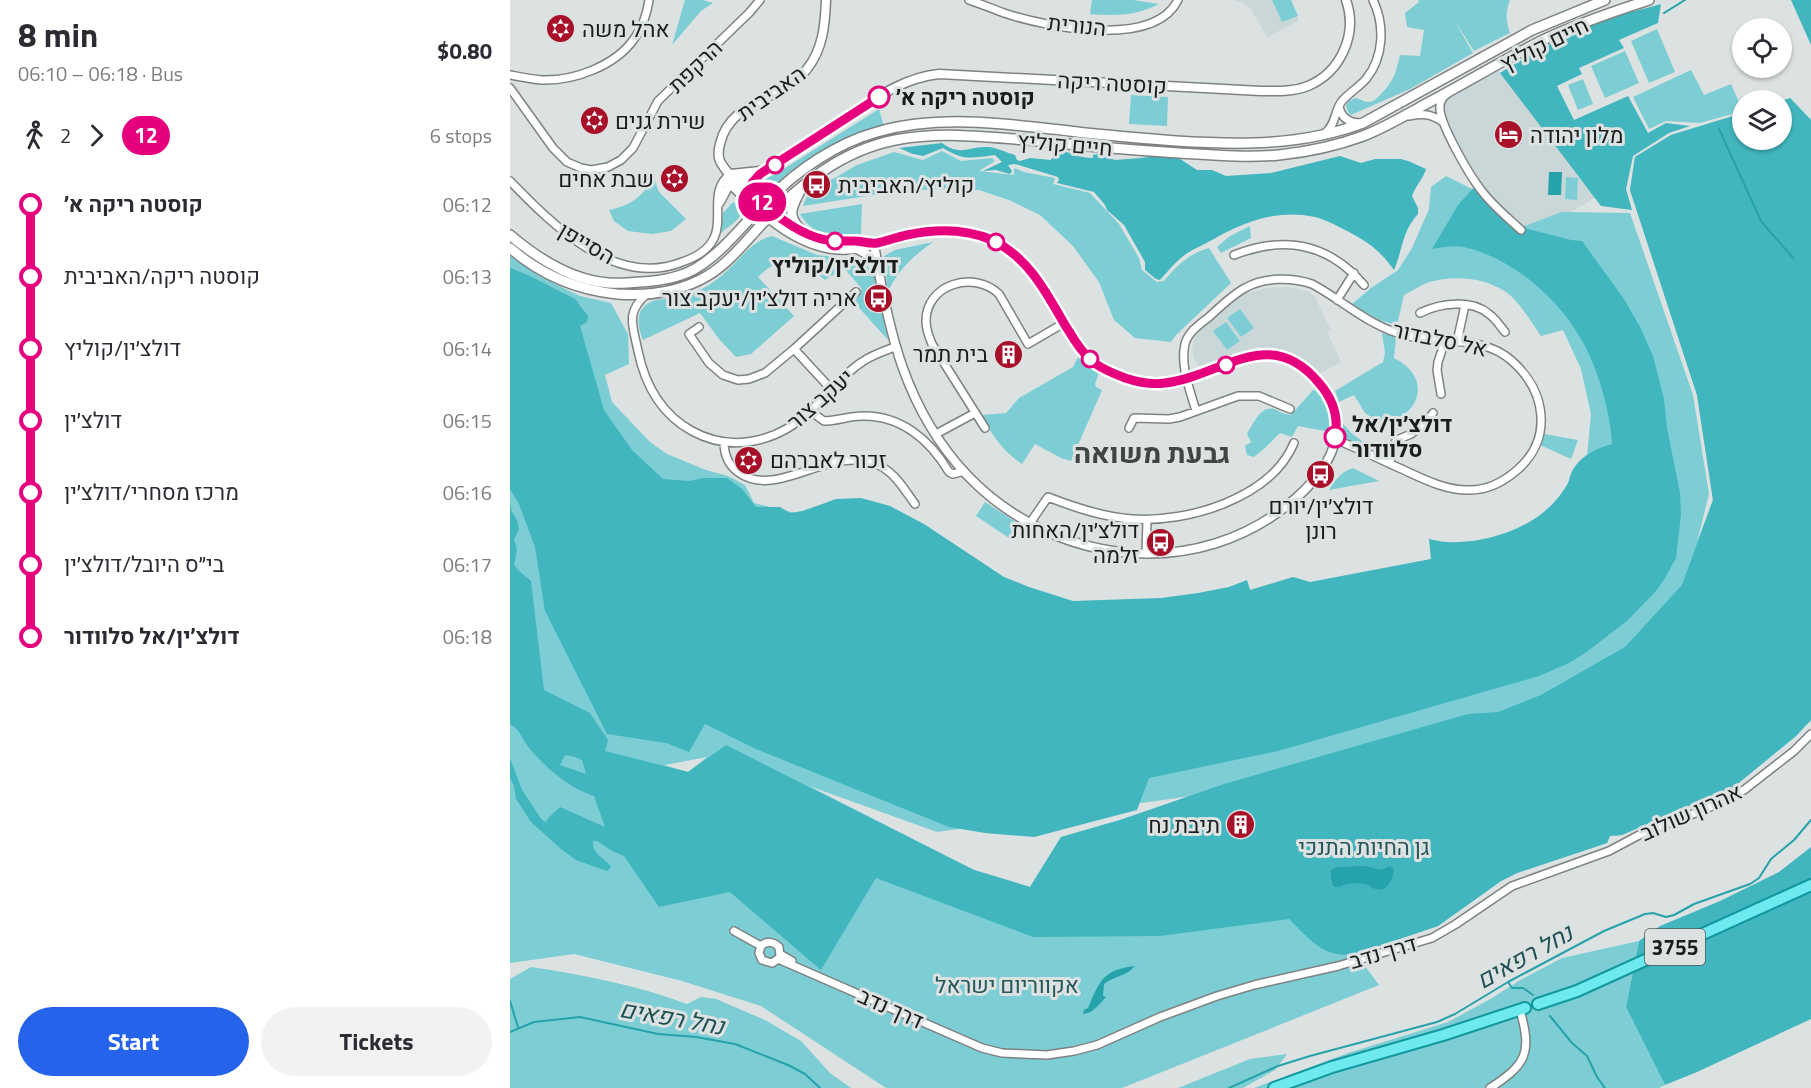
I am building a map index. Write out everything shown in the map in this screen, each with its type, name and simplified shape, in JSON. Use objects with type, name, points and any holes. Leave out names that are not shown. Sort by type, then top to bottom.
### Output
[{"type":"main road","name":"חיים קוליץ","points":[[510,235],[545,261],[578,276],[608,283],[648,282],[678,276],[698,267],[783,186],[816,161],[847,144],[878,131],[922,124],[956,122],[1021,126],[1111,137],[1233,144],[1278,143],[1320,136],[1363,123],[1532,30],[1605,0]]},
{"type":"main road","name":"חיים קוליץ","points":[[510,248],[540,270],[574,285],[606,293],[647,294],[677,288],[707,276],[729,259],[802,186],[836,162],[860,151],[895,140],[937,135],[986,136],[1110,148],[1248,157],[1287,154],[1340,144],[1403,117],[1549,37],[1649,0]]},
{"type":"main road","points":[[802,186],[791,215],[793,221],[803,232]]},
{"type":"main road","name":"3755","points":[[1538,1005],[1577,991],[1811,885]]},
{"type":"main road","points":[[1274,1088],[1332,1067],[1443,1035],[1522,1009]]},
{"type":"street","points":[[510,75],[543,80],[566,78],[578,75],[615,57],[634,39],[646,15],[649,0]]},
{"type":"street","name":"הרקפת","points":[[510,88],[553,148],[567,162],[591,170],[608,167],[621,160],[633,148],[658,101],[749,14],[760,0]]},
{"type":"street","name":"האביבית","points":[[732,179],[722,165],[718,151],[727,126],[739,113],[790,84],[808,68],[820,45],[825,29],[826,0]]},
{"type":"street","name":"הנורית","points":[[969,0],[1005,14],[1082,28],[1112,30],[1151,24],[1171,11],[1178,0]]},
{"type":"street","name":"קוסטה ריקה","points":[[732,179],[751,178],[763,172],[891,90],[905,82],[926,75],[1283,91],[1300,88],[1317,81],[1326,74],[1342,55],[1350,30],[1346,0]]},
{"type":"street","points":[[1320,136],[1333,124],[1344,100],[1368,77],[1377,57],[1381,27],[1373,0]]},
{"type":"street","points":[[1451,90],[1441,102],[1440,111],[1443,122],[1467,170],[1480,189],[1521,230]]},
{"type":"street","points":[[1340,106],[1342,116],[1346,119],[1363,123]]},
{"type":"street","points":[[1403,117],[1428,114],[1443,122]]},
{"type":"street","points":[[754,196],[752,183],[763,172]]},
{"type":"street","name":"הסייפן","points":[[510,181],[551,222],[588,249],[616,262],[647,268],[678,264],[708,248],[716,233],[720,189],[725,178],[732,179]]},
{"type":"street","points":[[732,179],[754,196],[761,207]]},
{"type":"street","points":[[732,179],[791,233],[815,245],[857,249],[874,243],[922,232],[940,231],[966,232],[992,240],[1006,248],[1026,265],[1045,290],[1084,354],[1112,373],[1149,384],[1163,384],[1255,355],[1275,354],[1287,358],[1313,376],[1331,400],[1337,423],[1330,455],[1314,480],[1300,495],[1265,522],[1217,543],[1176,552],[1146,554],[1098,548],[1065,538],[1030,523],[998,502],[963,471],[936,434],[912,392],[895,347],[886,313],[874,243]]},
{"type":"street","points":[[771,215],[818,238],[874,243]]},
{"type":"street","points":[[1234,255],[1265,245],[1292,245],[1328,255],[1354,273],[1364,285]]},
{"type":"street","points":[[857,249],[870,256],[878,264]]},
{"type":"street","points":[[1337,300],[1354,273]]},
{"type":"street","name":"אל סלבדור","points":[[1196,411],[1186,378],[1184,359],[1186,339],[1199,325],[1245,288],[1273,280],[1303,281],[1323,290],[1365,319],[1390,331],[1407,336],[1482,346],[1503,354],[1512,360],[1526,377],[1538,401],[1542,420],[1536,447],[1525,463],[1504,480],[1488,487],[1470,490],[1452,489],[1431,483],[1335,439]]},
{"type":"street","points":[[985,428],[927,333],[927,312],[939,293],[946,287],[964,281],[993,288],[999,294],[1028,344],[1064,323]]},
{"type":"street","points":[[699,327],[689,334],[715,369],[723,375],[738,380],[749,379],[765,373],[856,292]]},
{"type":"street","name":"יעקב צור","points":[[647,294],[636,304],[632,315],[641,366],[652,393],[660,406],[684,427],[696,434],[724,442],[745,443],[768,437],[792,426],[862,362],[895,347]]},
{"type":"street","points":[[1420,313],[1442,305],[1465,305],[1485,311],[1505,332]]},
{"type":"street","points":[[1457,342],[1465,305]]},
{"type":"street","points":[[1441,394],[1437,370],[1445,341]]},
{"type":"street","points":[[794,349],[831,389]]},
{"type":"street","points":[[1129,428],[1134,418],[1169,418],[1239,396],[1259,396],[1290,408]]},
{"type":"street","points":[[810,411],[824,421],[870,416],[891,420],[927,442],[949,472],[953,474],[963,471]]},
{"type":"street","points":[[936,434],[975,412]]},
{"type":"street","points":[[1389,464],[1397,440],[1411,434],[1433,413]]},
{"type":"street","points":[[724,442],[725,456],[729,464],[735,470],[755,479],[780,478],[850,461],[877,464],[898,480],[915,504]]},
{"type":"street","points":[[1030,523],[1048,497],[1102,515],[1147,520],[1196,513],[1243,494],[1274,474],[1294,443]]},
{"type":"street","points":[[1146,554],[1147,520]]},
{"type":"street","name":"אהרון שולוב","points":[[1592,857],[1641,834],[1706,809],[1744,790],[1794,751],[1811,734]]},
{"type":"street","name":"דרך נדב","points":[[779,957],[982,1048],[1002,1053],[1047,1055],[1097,1045],[1160,1017],[1254,985],[1338,966],[1432,938],[1512,886],[1592,857]]},
{"type":"street","points":[[734,931],[761,946]]},
{"type":"street","points":[[766,942],[773,943],[779,947],[779,957],[768,963],[762,960],[759,953],[761,946],[766,942]]},
{"type":"street","points":[[1490,1088],[1511,1075],[1524,1055],[1527,1046],[1522,1009]]},
{"type":"shaded area","points":[[1232,0],[1291,0],[1299,21],[1267,37],[1251,9],[1241,2]]},
{"type":"shaded area","points":[[1495,66],[1598,196],[1523,241],[1469,182],[1467,170],[1440,111],[1445,95]]},
{"type":"shaded area","points":[[1549,172],[1562,172],[1561,195],[1548,195]]},
{"type":"shaded area","points":[[1288,287],[1310,292],[1315,297],[1331,330],[1327,332],[1341,362],[1319,374],[1301,359],[1270,347],[1255,348],[1199,366],[1192,350],[1194,339],[1199,331],[1240,296],[1266,288]]},
{"type":"shaded area","points":[[1365,866],[1381,870],[1390,866],[1394,870],[1389,884],[1380,889],[1361,883],[1333,886],[1331,870],[1338,867]]},
{"type":"shaded area","points":[[1135,966],[1104,984],[1103,996],[1106,997],[1093,1010],[1083,1014],[1104,978],[1116,970]]},
{"type":"green space","points":[[685,0],[703,0],[713,3],[701,11],[672,45]]},
{"type":"green space","points":[[1092,0],[1133,0],[1159,4],[1133,13],[1099,15],[1090,14]]},
{"type":"green space","points":[[1272,0],[1291,0],[1298,16],[1282,22]]},
{"type":"green space","points":[[1418,0],[1510,0],[1507,16],[1510,33],[1474,51],[1453,18],[1473,53],[1410,89],[1351,115],[1346,106],[1349,101],[1355,98],[1369,102],[1377,98],[1392,80],[1400,55],[1420,56],[1424,30],[1407,27],[1405,13],[1419,2]]},
{"type":"green space","points":[[1791,0],[1811,0],[1811,45]]},
{"type":"green space","points":[[1661,4],[1658,23],[1619,40],[1624,48],[1579,68],[1582,74],[1557,86],[1574,120],[1628,96],[1648,133],[1666,123],[1690,126],[1669,133],[1633,156],[1626,189],[1632,210],[1601,206],[1500,73],[1568,35],[1612,17]]},
{"type":"green space","points":[[1657,29],[1675,72],[1649,83],[1631,41]]},
{"type":"green space","points":[[1625,51],[1639,83],[1605,98],[1591,66]]},
{"type":"green space","points":[[1691,70],[1704,95],[1731,84],[1734,90],[1732,114],[1700,123],[1666,121],[1649,129],[1633,97]]},
{"type":"green space","points":[[1583,79],[1593,104],[1578,110],[1568,85]]},
{"type":"green space","points":[[1131,95],[1168,97],[1167,126],[1129,124]]},
{"type":"green space","name":"אקווריום ישראל","points":[[1792,100],[1811,120],[1811,720],[1796,736],[1735,786],[1622,835],[1610,836],[1607,843],[1517,873],[1501,881],[1438,926],[1356,954],[1379,985],[1122,1088],[886,1088],[761,1006],[682,981],[574,954],[510,963],[510,256],[541,277],[580,296],[611,303],[628,334],[629,364],[605,375],[612,402],[650,442],[667,454],[706,470],[728,476],[745,485],[754,503],[795,513],[818,506],[996,586],[1127,622],[1521,550],[1587,457],[1591,414],[1581,369],[1563,330],[1541,336],[1511,296],[1479,280],[1448,278],[1429,282],[1404,295],[1397,325],[1382,321],[1351,305],[1398,270],[1412,248],[1429,209],[1431,187],[1446,176],[1474,190],[1522,227],[1562,212],[1630,213],[1693,395],[1709,494],[1697,542],[1713,500],[1697,395],[1630,190],[1635,157],[1671,135],[1732,116],[1732,150],[1792,150]],"holes":[[[707,757],[688,772],[664,765]],[[809,786],[937,832],[1191,796],[1061,837],[1030,887],[974,870]]]},
{"type":"green space","name":"גן החיות התנכי","points":[[1792,100],[1811,120],[1811,720],[1796,736],[1735,786],[1622,835],[1610,836],[1607,843],[1517,873],[1501,881],[1438,926],[1355,954],[1334,953],[1318,946],[1289,919],[1160,936],[1033,937],[876,878],[821,970],[730,892],[659,907],[624,856],[593,841],[597,853],[611,867],[607,871],[576,860],[531,822],[516,799],[510,778],[510,758],[522,790],[542,820],[546,822],[560,807],[605,827],[594,796],[567,783],[551,770],[510,724],[510,501],[511,510],[519,529],[514,539],[517,550],[514,565],[531,581],[544,690],[590,713],[608,740],[605,751],[688,772],[726,745],[974,870],[1030,887],[1061,837],[1120,820],[1224,784],[1468,714],[1498,712],[1541,695],[1625,647],[1682,585],[1713,500],[1697,395],[1630,190],[1635,157],[1671,135],[1732,116],[1732,150],[1792,150]],"holes":[[[565,755],[582,760],[586,774],[560,765]]]},
{"type":"green space","points":[[879,109],[884,127],[849,139],[772,192],[762,192],[759,188],[763,179],[774,175]]},
{"type":"green space","points":[[942,143],[960,150],[994,148],[1015,155],[1020,161],[1030,158],[1051,160],[1056,150],[1093,158],[1093,155],[1105,152],[1115,160],[1155,156],[1177,157],[1197,170],[1212,170],[1226,176],[1271,173],[1340,156],[1361,163],[1375,159],[1401,159],[1426,169],[1412,196],[1418,208],[1418,214],[1406,234],[1394,270],[1374,248],[1349,232],[1315,217],[1288,215],[1263,218],[1226,233],[1186,254],[1160,280],[1145,270],[1145,262],[1124,225],[1107,210],[1094,192],[1057,183],[1058,177],[1015,164],[1008,165],[1012,171],[1010,174],[996,170],[983,171],[1002,162],[995,155],[968,157],[957,155],[943,148],[923,156],[899,148]]},
{"type":"green space","points":[[942,151],[961,161],[992,158],[995,161],[979,171],[1014,175],[1014,168],[1055,178],[1053,184],[1090,193],[1119,224],[1139,258],[1142,270],[1157,282],[1164,281],[1179,265],[1209,248],[1231,283],[1171,342],[1135,338],[1114,320],[1099,282],[1073,246],[1040,215],[1009,200],[979,190],[935,189],[873,195],[803,206],[806,198],[857,165],[894,152],[923,160]]},
{"type":"green space","points":[[653,176],[659,192],[686,219],[671,231],[652,234],[628,231],[614,221],[609,210],[624,206],[636,199],[646,189]]},
{"type":"green space","points":[[1566,177],[1578,178],[1577,200],[1565,199]]},
{"type":"green space","points":[[1475,186],[1516,226],[1582,241],[1624,299],[1640,327],[1653,356],[1664,399],[1667,428],[1680,493],[1681,514],[1676,558],[1656,591],[1628,620],[1569,663],[1539,676],[1278,751],[1149,778],[1137,810],[1034,837],[949,827],[756,749],[705,724],[689,752],[666,743],[607,734],[545,611],[535,547],[519,504],[510,489],[510,268],[575,299],[588,316],[587,322],[580,326],[604,410],[632,450],[663,479],[689,481],[704,478],[727,478],[742,489],[756,507],[780,507],[790,513],[803,511],[836,499],[861,498],[890,506],[924,524],[1004,577],[1029,587],[1073,601],[1161,598],[1229,587],[1247,580],[1250,590],[1293,577],[1310,582],[1431,559],[1429,539],[1448,542],[1477,540],[1506,533],[1534,519],[1559,497],[1581,459],[1612,444],[1606,404],[1598,376],[1581,339],[1559,308],[1532,281],[1482,252],[1452,246],[1432,249],[1458,205]]},
{"type":"green space","points":[[733,202],[743,208],[742,212],[735,222],[721,233],[723,213]]},
{"type":"green space","points":[[862,204],[861,234],[842,236],[819,232],[812,228],[800,214]]},
{"type":"green space","points":[[1250,226],[1251,238],[1221,253],[1217,247],[1230,236]]},
{"type":"green space","points":[[772,236],[817,255],[858,259],[866,264],[876,279],[888,340],[853,301],[862,289],[844,268],[825,280],[808,267],[792,260],[777,263],[758,277],[794,316],[751,354],[736,357],[700,313],[643,340],[639,320],[640,312],[646,305],[658,300],[685,296],[703,289],[720,277],[755,244]]},
{"type":"green space","points":[[933,242],[907,264],[896,277],[888,292],[884,256],[895,250]]},
{"type":"green space","points":[[1240,309],[1254,328],[1241,337],[1227,318]]},
{"type":"green space","points":[[1226,322],[1240,341],[1227,350],[1213,331]]},
{"type":"green space","points":[[1382,333],[1396,336],[1394,358],[1414,375],[1418,386],[1413,405],[1405,413],[1395,420],[1381,423],[1365,413],[1354,395],[1339,402],[1335,391],[1383,362],[1385,353]]},
{"type":"green space","points":[[1078,357],[1099,373],[1095,384],[1102,390],[1071,461],[1035,444],[1022,464],[999,442],[982,415],[1006,413],[1019,398],[1073,367]]},
{"type":"green space","points":[[1314,389],[1322,398],[1327,409],[1330,432],[1298,426],[1292,437],[1280,433],[1254,457],[1247,455],[1245,446],[1251,442],[1247,434],[1262,412],[1271,409],[1291,415]]},
{"type":"green space","points":[[1343,424],[1363,441],[1387,450],[1385,457],[1340,436]]},
{"type":"green space","points":[[1544,434],[1578,440],[1571,459],[1540,445]]},
{"type":"green space","points":[[1353,468],[1379,481],[1329,490],[1339,476]]},
{"type":"green space","points":[[985,502],[1022,526],[1012,540],[976,516]]},
{"type":"green space","points":[[1811,847],[1811,1019],[1665,1085],[1626,1007],[1639,941],[1660,926],[1720,901],[1779,872]]},
{"type":"green space","points":[[1639,941],[1626,1007],[1665,1085],[1659,1088],[1254,1088],[1348,1053],[1448,1022],[1562,958]]},
{"type":"green space","points":[[531,967],[610,981],[687,1004],[701,997],[716,999],[765,1020],[801,1041],[830,1073],[851,1088],[510,1088],[510,979]]},
{"type":"green space","points":[[1287,1054],[1275,1070],[1243,1088],[1178,1088],[1250,1059]]},
{"type":"waterway","points":[[1664,13],[1685,0]]},
{"type":"waterway","points":[[1719,129],[1761,221],[1793,258]]},
{"type":"waterway","name":"נחל רפאים","points":[[1229,1088],[1278,1066],[1437,1022],[1604,931],[1645,914],[1653,913],[1666,917],[1674,915],[1694,904],[1750,884],[1759,878],[1771,859],[1794,840],[1811,820]]},
{"type":"waterway","points":[[1508,982],[1512,988],[1523,988],[1533,995]]},
{"type":"waterway","points":[[510,1001],[518,1027]]},
{"type":"waterway","points":[[1550,1016],[1572,1043],[1587,1056],[1605,1088]]},
{"type":"waterway","name":"נחל רפאים","points":[[510,1032],[534,1022],[580,1017],[658,1034],[696,1037],[735,1044],[788,1065],[805,1074],[820,1088]]},
{"type":"bus line","name":"12","points":[[879,97],[766,169],[753,180],[754,196],[782,219],[803,232],[832,241],[874,243],[922,232],[940,231],[966,232],[985,237],[1001,245],[1026,265],[1045,290],[1084,354],[1099,366],[1124,378],[1149,384],[1163,384],[1255,355],[1275,354],[1287,358],[1313,376],[1331,400],[1337,423],[1335,437]]},
{"type":"place","name":"אהל משה","points":[[561,29]]},
{"type":"place","name":"קוסטה ריקה א׳","points":[[879,97]]},
{"type":"place","name":"שירת גנים","points":[[594,121]]},
{"type":"place","name":"מלון יהודה","points":[[1509,135]]},
{"type":"place","name":"שבת אחים","points":[[675,179]]},
{"type":"place","name":"קוליץ/האביבית","points":[[817,185]]},
{"type":"place","name":"דולצ׳ין/קוליץ","points":[[835,241]]},
{"type":"place","name":"אריה דולצ׳ין/יעקב צור","points":[[878,298]]},
{"type":"place","name":"בית תמר","points":[[1009,354]]},
{"type":"place","name":"דולצ׳ין/אל סלוודור","points":[[1335,437]]},
{"type":"place","name":"זכור לאברהם","points":[[749,460]]},
{"type":"place","name":"דולצ׳ין/יורם רונן","points":[[1321,474]]},
{"type":"place","name":"דולצ׳ין/האחות זלמה","points":[[1160,543]]},
{"type":"place","name":"תיבת נח","points":[[1241,825]]},
{"type":"district","name":"גבעת משואה","points":[[1152,452]]}]
